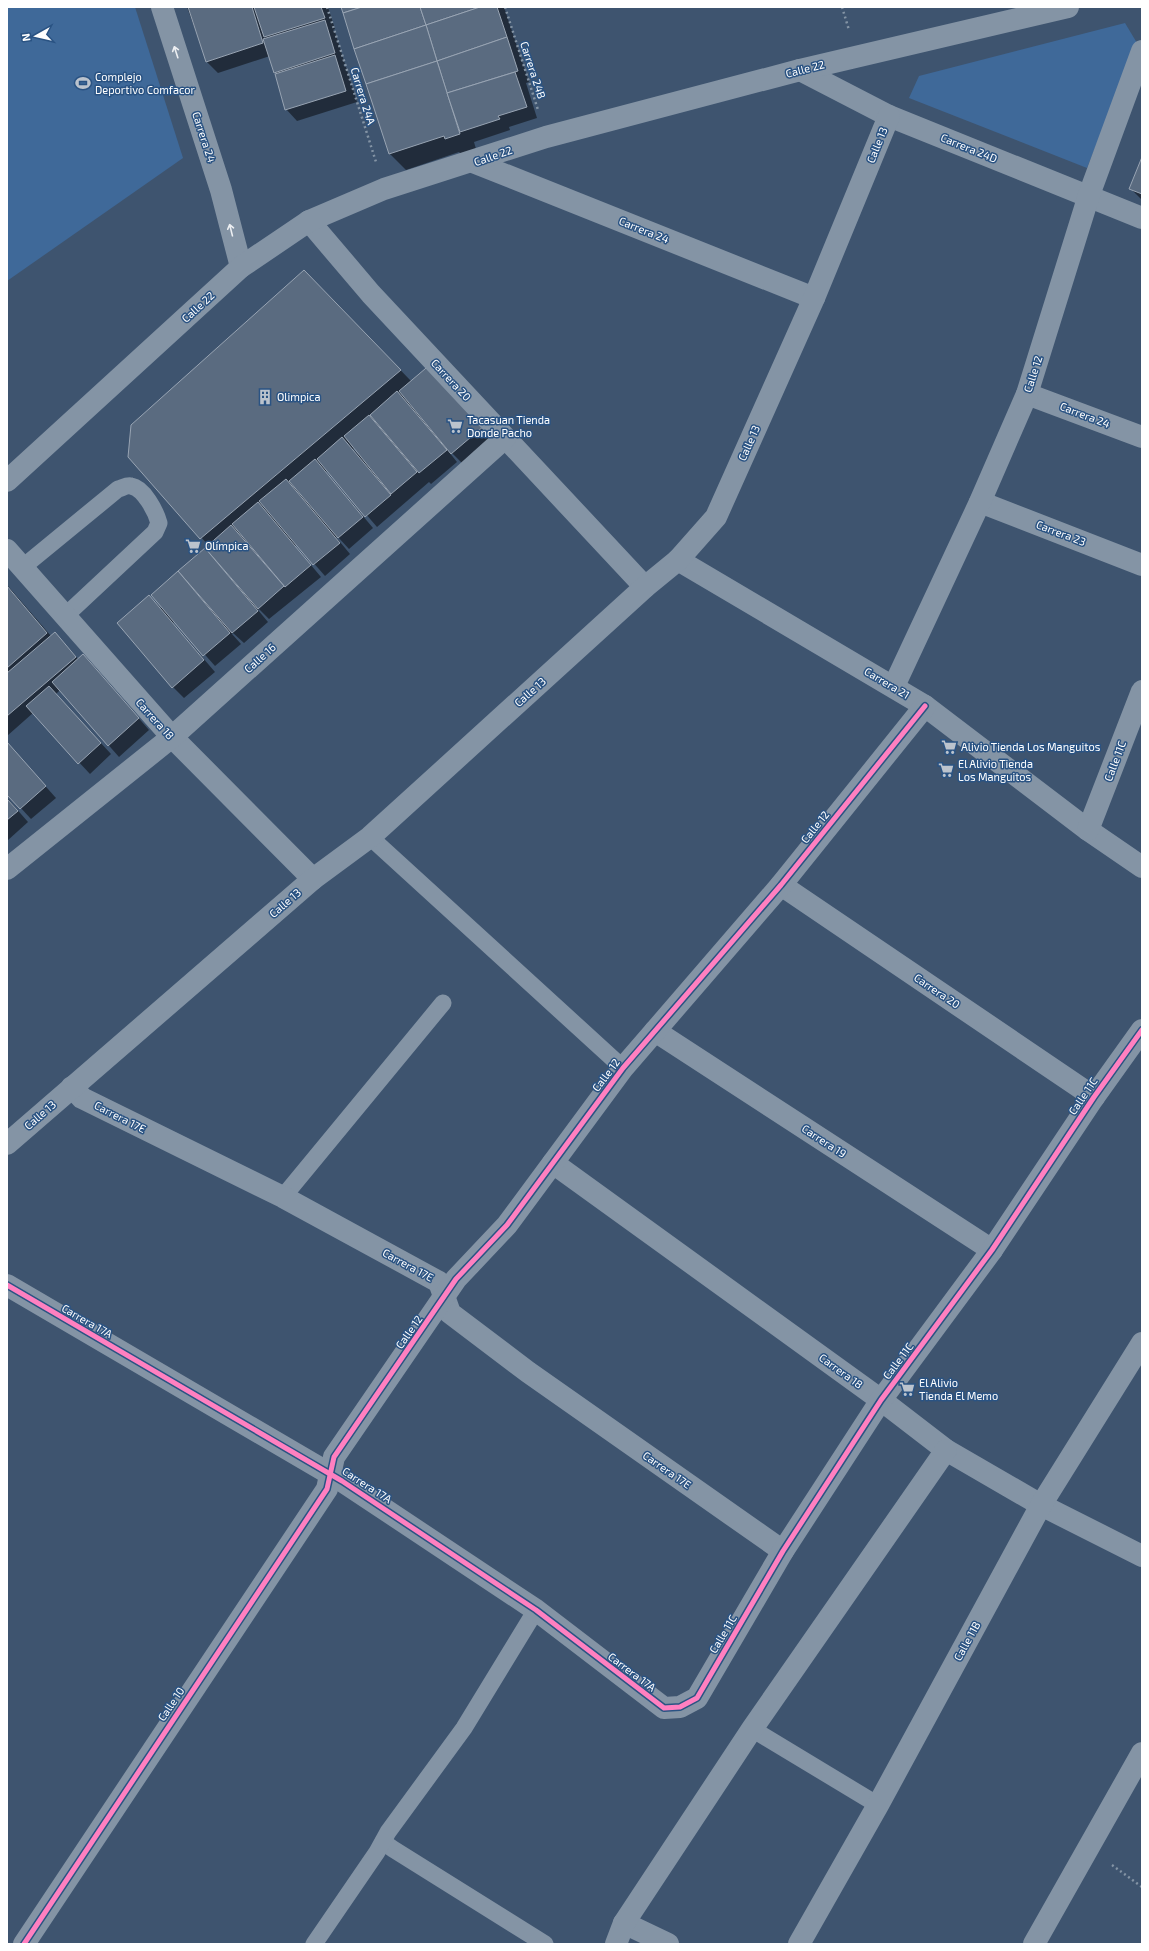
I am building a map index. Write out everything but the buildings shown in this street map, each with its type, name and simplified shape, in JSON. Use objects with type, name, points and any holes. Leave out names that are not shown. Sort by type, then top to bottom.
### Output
[{"type":"street","name":"Carrera 24","points":[[162,7],[221,190],[241,267]]},
{"type":"street","name":"Calle 22","points":[[7,481],[241,267],[309,221],[384,189],[473,162],[546,137],[800,70],[1068,7]]},
{"type":"street","name":"Calle 12","points":[[894,686],[980,502],[1027,394],[1089,196],[1142,51]]},
{"type":"street","name":"Carrera 24D","points":[[800,70],[889,116],[1142,218]]},
{"type":"street","name":"Calle 13","points":[[7,1144],[312,879],[370,837],[646,587],[678,560],[716,517],[814,298],[889,116]]},
{"type":"street","name":"Carrera 24","points":[[473,162],[814,298]]},
{"type":"street","name":"Carrera 20","points":[[309,221],[371,294],[646,587]]},
{"type":"street","name":"Carrera 24","points":[[1027,394],[1142,436]]},
{"type":"street","name":"Calle 16","points":[[7,869],[172,737],[505,438]]},
{"type":"street","name":"Carrera 23","points":[[980,502],[1142,565]]},
{"type":"street","name":"Carrera 18","points":[[7,550],[64,617],[172,737],[312,879]]},
{"type":"street","name":"Carrera 21","points":[[678,560],[894,686],[925,706],[1088,830],[1142,867]]},
{"type":"street","name":"Calle 11C","points":[[1088,830],[1142,691]]},
{"type":"street","name":"Calle 12","points":[[331,1474],[334,1457],[445,1298],[456,1278],[507,1225],[623,1068],[781,885],[925,706]]},
{"type":"street","name":"Carrera 20","points":[[781,885],[1094,1097]]},
{"type":"street","name":"Calle 11C","points":[[680,1707],[697,1698],[783,1551],[881,1400],[992,1250],[1094,1097],[1142,1030]]},
{"type":"street","name":"Carrera 19","points":[[655,1031],[992,1250]]},
{"type":"street","name":"Carrera 17E","points":[[72,1087],[82,1098],[283,1197],[439,1282],[450,1313],[528,1372],[783,1551]]},
{"type":"street","name":"Carrera 18","points":[[553,1163],[881,1400],[946,1450],[1040,1505],[1142,1556]]},
{"type":"street","name":"Carrera 17A","points":[[7,1285],[331,1474],[536,1610],[664,1708],[680,1707]]},
{"type":"street","name":"Calle 11B","points":[[799,1944],[878,1805],[1040,1505],[1142,1343]]},
{"type":"street","points":[[616,1944],[624,1923],[752,1729],[946,1450]]},
{"type":"street","name":"Calle 10","points":[[24,1944],[326,1489],[331,1474]]},
{"type":"street","points":[[1034,1944],[1142,1753]]},
{"type":"street","points":[[624,1923],[668,1944]]},
{"type":"street","points":[[7,1939],[17,1944]]},
{"type":"lane","points":[[23,567],[118,489],[132,486],[143,494],[156,511],[159,523],[155,532],[64,617]]},
{"type":"lane","points":[[370,837],[623,1068]]},
{"type":"lane","points":[[283,1197],[443,1003]]},
{"type":"lane","points":[[314,1944],[384,1842],[388,1832],[464,1728],[536,1610]]},
{"type":"lane","points":[[752,1729],[878,1805]]},
{"type":"lane","points":[[384,1842],[545,1944]]},
{"type":"path","points":[[1089,1848],[1142,1887]]},
{"type":"shaded area","name":"Complejo Deportivo Comfacor","points":[[7,7],[135,7],[183,158],[7,281]]},
{"type":"shaded area","points":[[1125,23],[1137,43],[1087,168],[909,98],[919,76]]},
{"type":"cycle path","points":[[24,1944],[327,1489],[334,1457],[456,1279],[507,1225],[623,1068],[781,885],[925,706]]},
{"type":"cycle path","points":[[7,1285],[342,1481],[536,1610],[664,1708],[680,1707],[697,1698],[783,1551],[881,1400],[992,1250],[1094,1097],[1142,1030]]},
{"type":"place","name":"Complejo Deportivo Comfacor","points":[[83,83]]},
{"type":"place","name":"Olimpica","points":[[265,397]]},
{"type":"place","name":"Tacasuan Tienda Donde Pacho","points":[[455,426]]},
{"type":"place","name":"Olímpica","points":[[193,546]]},
{"type":"place","name":"Alivio Tienda Los Manguitos","points":[[949,747]]},
{"type":"place","name":"El Alivio Tienda Los Manguitos","points":[[946,770]]},
{"type":"place","name":"El Alivio Tienda El Memo","points":[[907,1389]]}]
